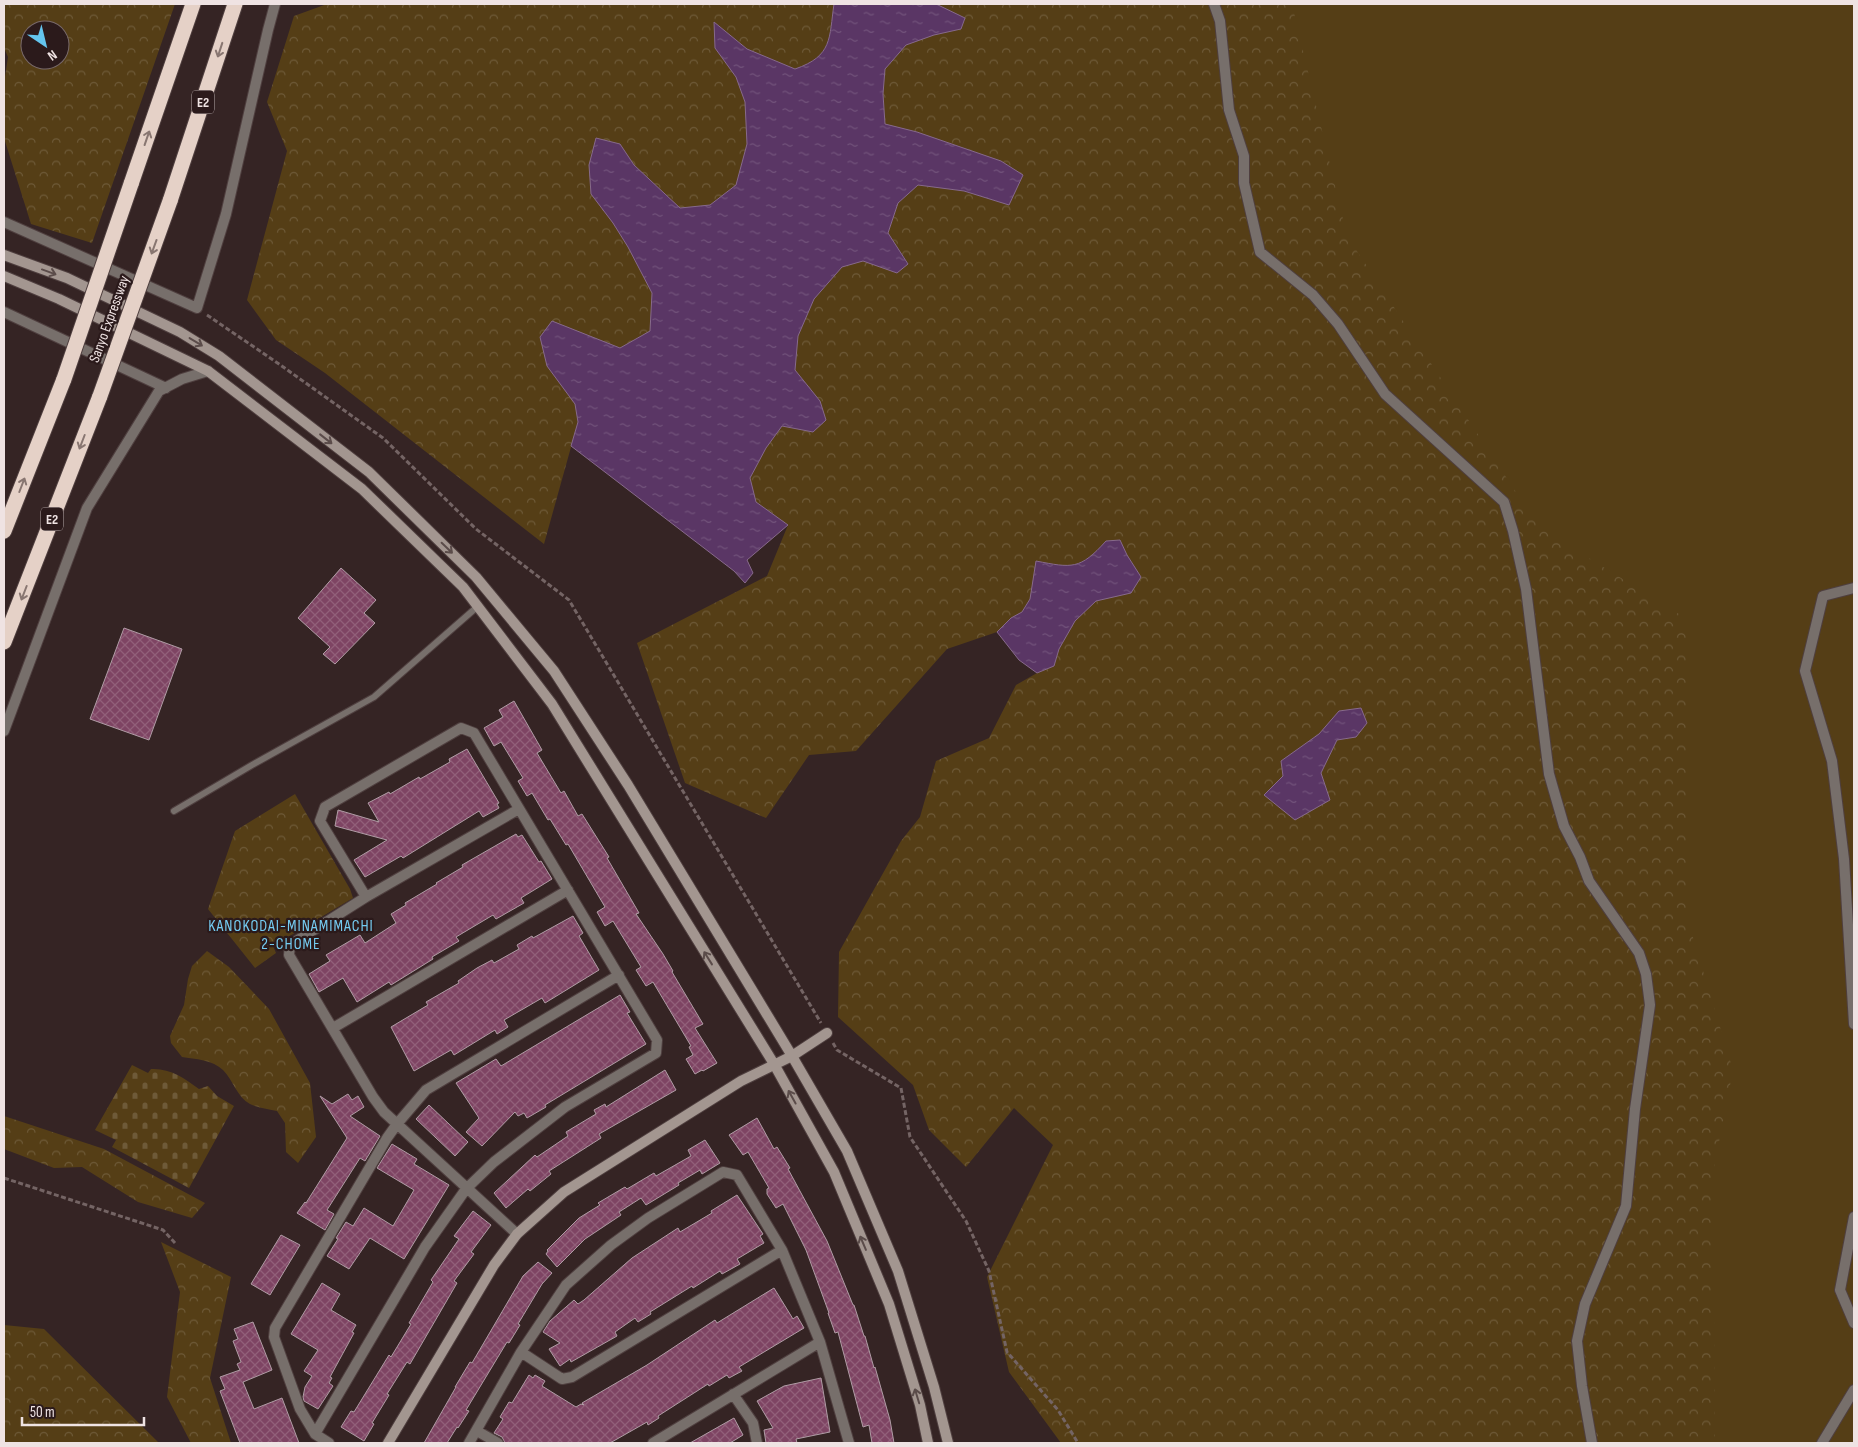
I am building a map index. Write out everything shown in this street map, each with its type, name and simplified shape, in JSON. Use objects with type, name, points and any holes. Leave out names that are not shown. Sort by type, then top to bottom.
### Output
[{"type":"highway","name":"Sanyo Expressway","points":[[4,531],[64,379],[193,4]]},
{"type":"highway","name":"Sanyo Expressway","points":[[4,642],[100,396],[170,201],[235,4]]},
{"type":"street","points":[[4,222],[196,308],[226,214],[275,4]]},
{"type":"street","points":[[1214,4],[1220,21],[1229,110],[1244,156],[1244,183],[1260,252],[1313,296],[1338,324],[1385,394],[1504,502],[1526,589],[1549,774],[1564,826],[1580,857],[1588,881],[1639,953],[1646,974],[1650,1005],[1635,1109],[1626,1206],[1585,1304],[1577,1340],[1582,1386],[1592,1443]]},
{"type":"street","points":[[4,255],[67,278],[180,332],[219,356],[369,472],[476,577],[560,679],[628,785],[792,1056],[847,1151],[898,1271],[934,1387],[948,1443]]},
{"type":"street","points":[[4,276],[60,299],[208,371],[362,489],[463,587],[552,704],[774,1064],[834,1172],[889,1304],[920,1405],[928,1443]]},
{"type":"street","points":[[4,312],[166,388]]},
{"type":"street","points":[[4,731],[87,508],[159,391],[182,379],[208,371]]},
{"type":"street","points":[[1854,588],[1823,596],[1805,671],[1832,761],[1844,859],[1854,1024]]},
{"type":"street","points":[[314,1434],[425,1247],[466,1189],[494,1162],[565,1107],[656,1053],[657,1040],[474,732],[461,728],[325,807],[320,821],[366,897]]},
{"type":"street","points":[[517,1234],[384,1112],[373,1097],[289,955],[290,945],[366,897],[519,808]]},
{"type":"street","points":[[333,1028],[568,890]]},
{"type":"street","points":[[329,1443],[314,1434],[300,1409],[274,1336],[275,1328],[397,1124],[426,1090],[619,975]]},
{"type":"street","points":[[388,1443],[494,1265],[517,1234],[564,1192],[741,1080],[792,1056],[827,1033]]},
{"type":"street","points":[[469,1443],[521,1352],[566,1285],[611,1244],[648,1218],[723,1172],[737,1175],[782,1250],[820,1342],[848,1443]]},
{"type":"street","points":[[1854,1217],[1840,1290],[1854,1323]]},
{"type":"street","points":[[521,1352],[562,1378],[572,1377],[782,1250]]},
{"type":"street","points":[[655,1443],[820,1342]]},
{"type":"street","points":[[1822,1443],[1854,1390]]},
{"type":"street","points":[[733,1394],[753,1423],[757,1443]]},
{"type":"street","points":[[477,1431],[498,1443]]},
{"type":"lane","points":[[174,811],[252,764],[374,697],[477,607]]},
{"type":"path","points":[[196,308],[280,364],[383,438],[476,529],[569,600],[837,1050],[901,1088],[910,1137],[966,1221],[989,1271],[1007,1352],[1058,1410],[1078,1443]]},
{"type":"path","points":[[4,1178],[163,1230],[175,1243]]},
{"type":"green space","points":[[4,4],[175,4],[92,243],[31,224],[4,138],[4,83],[8,57],[4,48]]},
{"type":"green space","points":[[327,4],[834,4],[829,36],[823,52],[807,64],[795,69],[747,49],[714,23],[715,48],[736,77],[745,102],[747,144],[736,185],[710,205],[680,208],[634,165],[620,145],[613,223],[652,293],[650,331],[620,348],[595,339],[547,366],[575,403],[578,422],[544,544],[325,373],[276,340],[247,300],[287,151],[267,102],[294,16]]},
{"type":"green space","points":[[936,4],[1292,4],[1347,236],[1539,527],[1687,619],[1688,921],[1733,1070],[1713,1173],[1715,1443],[1061,1443],[1009,1372],[987,1277],[1053,1145],[1014,1108],[966,1167],[929,1130],[913,1085],[838,1017],[839,952],[901,841],[920,817],[936,761],[989,738],[1016,685],[1054,666],[1059,649],[1075,621],[1096,600],[1131,592],[1141,577],[1120,540],[1106,541],[1090,557],[1079,563],[1065,566],[1057,565],[1022,612],[1011,618],[997,632],[947,649],[856,751],[809,755],[766,818],[685,783],[637,643],[767,576],[788,525],[756,502],[750,478],[766,448],[782,426],[813,432],[820,401],[795,370],[798,336],[814,299],[842,267],[863,260],[897,273],[908,263],[888,233],[898,203],[918,185],[963,191],[1009,205],[1023,175],[1001,161],[917,132],[885,125],[883,94],[885,69],[906,45],[934,35],[961,29],[965,18]],"holes":[[[1339,711],[1356,737],[1337,740],[1321,773],[1283,776],[1281,761],[1319,734]]]},
{"type":"green space","points":[[1247,4],[1854,4],[1854,1443],[1699,1443],[1489,539],[1316,251]]},
{"type":"green space","points":[[295,794],[350,889],[353,898],[273,946],[276,953],[255,968],[208,909],[235,831]]},
{"type":"green space","points":[[207,951],[229,967],[269,1009],[310,1083],[316,1137],[298,1163],[286,1152],[285,1123],[277,1111],[250,1104],[238,1093],[223,1070],[204,1060],[182,1057],[171,1043],[170,1036],[184,1005],[192,966]]},
{"type":"green space","points":[[132,1065],[148,1073],[151,1069],[171,1072],[199,1089],[208,1086],[217,1096],[234,1106],[189,1188],[112,1147],[116,1140],[95,1130]]},
{"type":"green space","points":[[4,1116],[104,1149],[205,1203],[192,1218],[138,1202],[82,1167],[54,1168],[4,1149]]},
{"type":"green space","points":[[161,1242],[231,1277],[210,1378],[231,1443],[191,1443],[167,1397],[180,1292]]},
{"type":"green space","points":[[4,1325],[44,1329],[159,1443],[4,1443]]},
{"type":"water","points":[[834,4],[936,4],[965,18],[961,29],[934,35],[906,45],[885,69],[883,94],[885,124],[917,132],[1001,161],[1023,175],[1009,205],[964,191],[918,185],[898,203],[888,233],[908,264],[897,273],[863,261],[842,267],[814,299],[798,336],[795,370],[820,401],[826,420],[813,432],[782,426],[766,448],[750,478],[756,502],[788,525],[747,560],[753,573],[745,583],[734,571],[571,446],[578,422],[575,404],[547,366],[540,337],[552,321],[620,348],[650,331],[652,293],[628,247],[591,194],[589,165],[596,138],[620,144],[634,165],[680,208],[710,205],[736,185],[747,144],[745,102],[736,77],[715,48],[714,22],[747,49],[795,69],[807,64],[823,52],[829,36]]},
{"type":"water","points":[[1120,540],[1141,577],[1131,593],[1096,601],[1075,621],[1059,649],[1054,666],[1037,673],[1019,660],[997,632],[1011,618],[1022,612],[1030,599],[1036,561],[1058,565],[1075,564],[1089,557],[1106,541]]},
{"type":"water","points":[[1361,708],[1367,723],[1356,737],[1337,740],[1321,773],[1330,800],[1295,820],[1264,795],[1283,776],[1281,761],[1319,734],[1339,711]]},
{"type":"building","points":[[341,568],[376,600],[364,613],[375,623],[335,664],[323,654],[330,647],[298,618]]},
{"type":"building","points":[[124,628],[182,649],[149,740],[90,719]]},
{"type":"building","points":[[514,701],[542,750],[537,753],[561,793],[564,791],[578,816],[582,814],[609,857],[607,858],[639,913],[636,914],[663,954],[703,1024],[695,1028],[717,1063],[703,1071],[695,1074],[686,1059],[693,1055],[689,1047],[691,1046],[653,982],[646,986],[636,970],[641,967],[613,921],[605,926],[597,912],[605,907],[568,844],[566,845],[550,819],[548,820],[532,793],[527,796],[518,781],[523,778],[501,742],[494,746],[484,728],[503,717],[499,710]]},
{"type":"building","points":[[467,749],[499,803],[497,804],[499,808],[483,817],[479,811],[403,858],[401,856],[365,877],[354,860],[387,840],[335,826],[338,810],[379,822],[368,803],[389,792],[390,794],[419,777],[420,779],[450,762],[449,759]]},
{"type":"building","points":[[516,834],[518,837],[522,835],[552,879],[521,898],[524,903],[496,919],[493,915],[456,937],[459,941],[432,957],[433,959],[391,985],[389,982],[357,1002],[343,978],[319,992],[309,974],[330,961],[326,955],[360,935],[365,943],[396,923],[391,914],[406,905],[405,903],[463,867],[462,865]]},
{"type":"building","points":[[573,916],[583,933],[579,936],[599,970],[545,1003],[542,998],[504,1020],[508,1027],[497,1034],[495,1030],[454,1055],[451,1050],[414,1071],[391,1027],[428,1005],[426,1002],[459,983],[458,981],[477,968],[492,960],[494,963],[519,949],[517,945],[532,936],[533,938]]},
{"type":"building","points":[[620,995],[630,1012],[627,1013],[646,1044],[545,1105],[546,1107],[527,1118],[524,1113],[518,1116],[515,1112],[482,1146],[466,1132],[479,1118],[456,1083],[496,1059],[501,1066]]},
{"type":"building","points":[[665,1070],[676,1090],[599,1134],[601,1138],[549,1171],[551,1174],[530,1191],[528,1189],[506,1208],[494,1193],[535,1155],[537,1157],[568,1136],[566,1132],[596,1114],[594,1110],[605,1104],[606,1107]]},
{"type":"building","points":[[348,1094],[352,1100],[358,1096],[364,1107],[350,1116],[380,1136],[365,1161],[360,1158],[327,1210],[334,1214],[325,1230],[297,1213],[306,1203],[347,1138],[320,1096],[332,1104]]},
{"type":"building","points":[[429,1105],[468,1142],[455,1156],[416,1119]]},
{"type":"building","points":[[757,1118],[774,1149],[777,1147],[790,1168],[788,1169],[827,1241],[854,1305],[875,1367],[890,1420],[894,1443],[872,1443],[869,1425],[863,1427],[838,1332],[835,1333],[806,1250],[783,1204],[776,1208],[767,1194],[767,1189],[769,1188],[748,1152],[743,1155],[729,1135]]},
{"type":"building","points":[[705,1140],[720,1163],[702,1174],[700,1170],[646,1205],[641,1198],[619,1212],[621,1215],[585,1239],[557,1267],[546,1254],[547,1250],[579,1218],[600,1205],[598,1203],[625,1187],[627,1189],[654,1173],[656,1176],[691,1156],[688,1150]]},
{"type":"building","points":[[392,1144],[417,1159],[414,1164],[449,1185],[404,1259],[370,1238],[349,1269],[327,1256],[346,1222],[353,1226],[364,1208],[393,1226],[414,1190],[377,1168]]},
{"type":"building","points":[[737,1195],[763,1234],[760,1236],[764,1243],[737,1259],[740,1264],[722,1274],[720,1271],[693,1288],[692,1286],[650,1312],[651,1314],[638,1322],[635,1318],[615,1332],[617,1336],[571,1362],[570,1359],[560,1366],[549,1349],[560,1343],[543,1332],[550,1321],[574,1300],[578,1304],[584,1300],[632,1258],[678,1228],[680,1232],[712,1213],[711,1211]]},
{"type":"building","points":[[473,1211],[491,1225],[471,1252],[474,1254],[454,1281],[457,1283],[410,1364],[407,1362],[387,1394],[389,1395],[372,1423],[374,1424],[364,1441],[341,1427],[351,1411],[354,1412],[389,1355],[391,1357],[433,1282],[431,1280],[459,1239],[454,1236]]},
{"type":"building","points":[[281,1235],[300,1245],[270,1295],[251,1284]]},
{"type":"building","points":[[538,1262],[552,1273],[542,1284],[518,1324],[520,1325],[509,1343],[507,1342],[466,1410],[469,1411],[447,1443],[424,1443],[455,1387],[470,1362],[472,1363],[523,1276]]},
{"type":"building","points":[[322,1283],[340,1294],[331,1310],[356,1325],[352,1332],[354,1333],[330,1377],[332,1378],[329,1383],[333,1386],[318,1409],[304,1401],[303,1397],[305,1387],[312,1376],[304,1371],[318,1350],[291,1334]]},
{"type":"building","points":[[774,1288],[793,1319],[797,1316],[804,1328],[739,1367],[742,1371],[729,1378],[727,1375],[709,1386],[708,1384],[658,1416],[659,1418],[648,1425],[647,1422],[610,1443],[505,1443],[502,1437],[494,1433],[503,1419],[500,1417],[509,1402],[512,1403],[529,1375],[533,1378],[535,1375],[545,1381],[542,1386],[576,1407],[581,1404],[584,1405],[582,1403],[647,1365],[715,1320],[717,1323]]},
{"type":"building","points":[[253,1322],[272,1370],[243,1382],[254,1409],[282,1398],[299,1443],[240,1443],[220,1391],[225,1389],[220,1377],[240,1370],[237,1364],[241,1362],[233,1341],[238,1339],[234,1329]]},
{"type":"building","points":[[821,1378],[830,1432],[796,1439],[797,1443],[766,1443],[764,1430],[773,1428],[757,1401],[784,1386]]},
{"type":"building","points":[[734,1418],[743,1435],[730,1443],[690,1443]]},
{"type":"district","name":"KANOKODAI-MINAMIMACHI 2-CHOME","points":[[291,934]]}]
